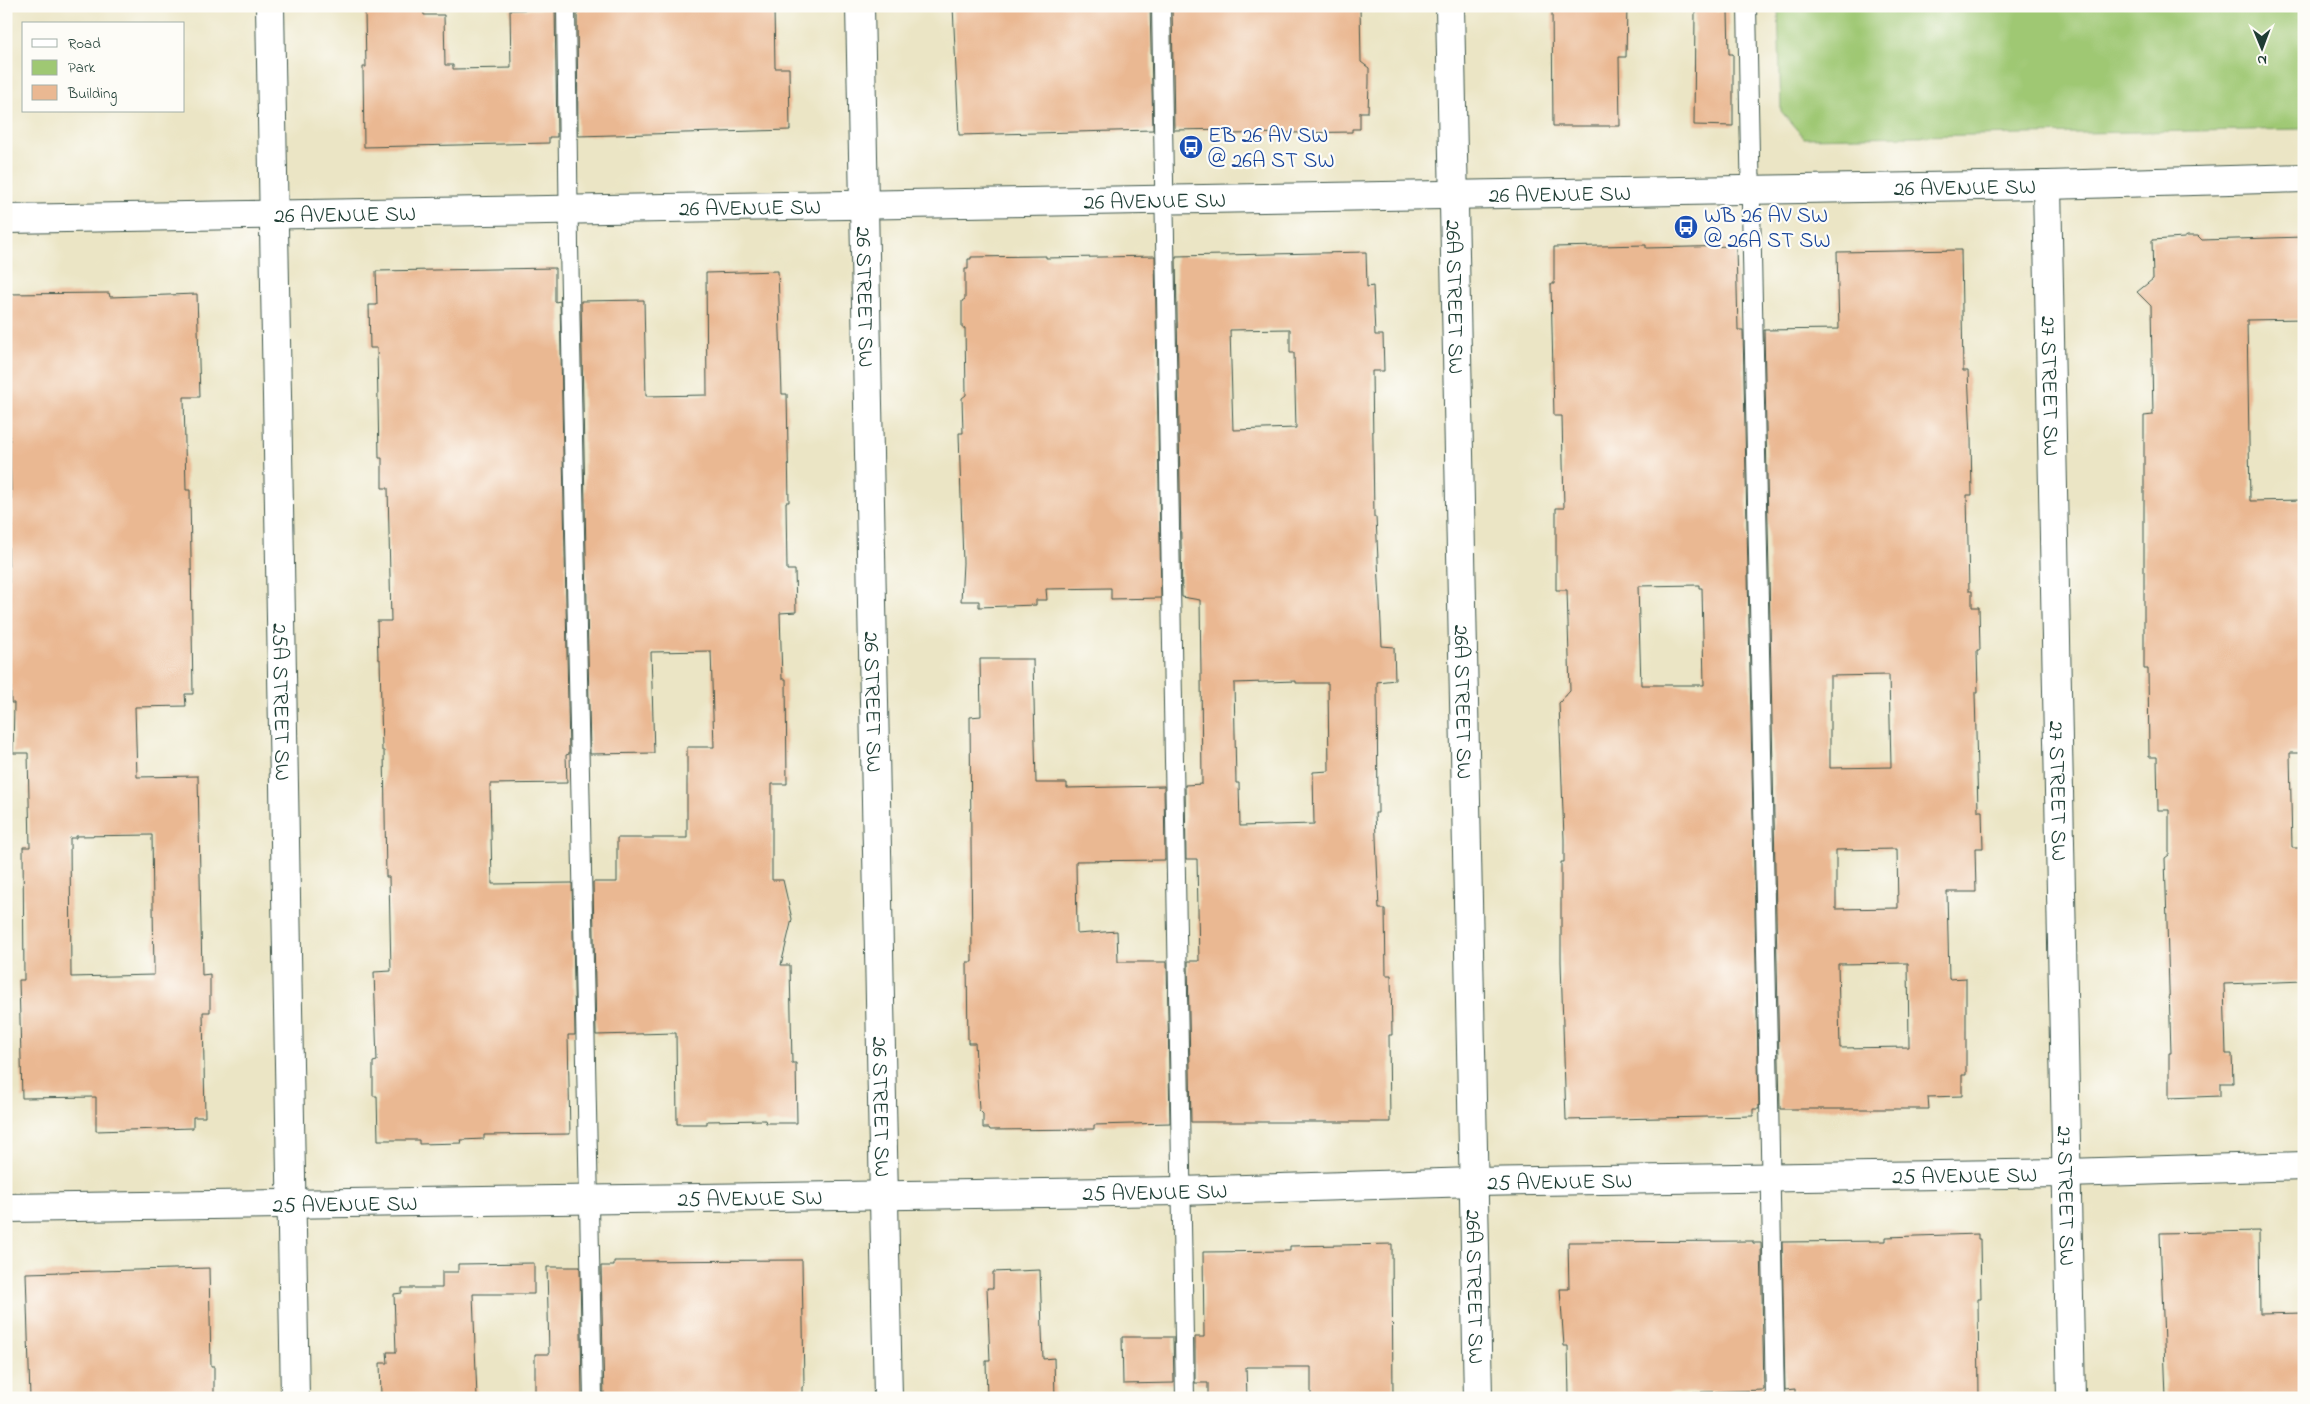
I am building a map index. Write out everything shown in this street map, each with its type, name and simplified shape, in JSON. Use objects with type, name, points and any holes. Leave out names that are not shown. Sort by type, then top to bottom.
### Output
[{"type":"street","name":"25A STREET SW","points":[[270,6],[295,1398]]},
{"type":"street","name":"26 STREET SW","points":[[860,6],[888,1398]]},
{"type":"street","name":"26A STREET SW","points":[[1450,6],[1452,194],[1478,1398]]},
{"type":"street","name":"26 AVENUE SW","points":[[6,219],[2047,185],[2304,178]]},
{"type":"street","name":"27 STREET SW","points":[[2047,185],[2071,1398]]},
{"type":"street","name":"25 AVENUE SW","points":[[6,1208],[291,1202],[1180,1191],[1474,1182],[2304,1166]]},
{"type":"lane","points":[[566,6],[593,1398]]},
{"type":"lane","points":[[1161,6],[1185,1398]]},
{"type":"lane","points":[[1747,6],[1775,1398]]},
{"type":"green space","points":[[1778,6],[2304,6],[2304,129],[1804,138],[1781,111]]},
{"type":"building","points":[[372,6],[423,6],[424,15],[444,15],[445,65],[453,65],[453,69],[511,68],[510,10],[555,9],[557,137],[549,137],[549,143],[364,147],[363,67],[366,67],[365,13],[372,13]]},
{"type":"building","points":[[592,6],[769,6],[769,8],[774,8],[775,68],[789,68],[790,130],[578,136],[577,9],[592,9]]},
{"type":"building","points":[[953,6],[1150,6],[1153,130],[959,135]]},
{"type":"building","points":[[1172,6],[1360,6],[1361,62],[1369,68],[1369,83],[1368,112],[1360,112],[1360,129],[1352,129],[1352,132],[1230,134],[1230,129],[1174,130]]},
{"type":"building","points":[[1627,6],[1626,57],[1619,57],[1620,126],[1553,126],[1552,7]]},
{"type":"building","points":[[1695,11],[1728,11],[1729,54],[1733,54],[1733,126],[1694,125]]},
{"type":"building","points":[[2187,236],[2198,236],[2202,240],[2304,237],[2304,319],[2247,320],[2250,501],[2304,500],[2304,753],[2290,753],[2292,848],[2304,848],[2304,981],[2224,984],[2226,1054],[2232,1054],[2233,1083],[2220,1083],[2220,1096],[2169,1098],[2169,1053],[2171,1053],[2165,858],[2169,855],[2169,810],[2158,810],[2157,757],[2149,757],[2148,669],[2144,669],[2144,416],[2153,415],[2151,306],[2137,292],[2153,279],[2152,240],[2184,238]]},
{"type":"building","points":[[1646,245],[1646,248],[1736,246],[1738,330],[1743,330],[1759,1109],[1753,1109],[1753,1116],[1566,1120],[1561,962],[1561,862],[1564,862],[1564,839],[1559,703],[1570,691],[1567,590],[1556,590],[1556,508],[1564,508],[1562,416],[1554,416],[1551,284],[1554,284],[1554,247]],"holes":[[[1699,585],[1699,588],[1702,588],[1704,685],[1641,685],[1638,586]]]},
{"type":"building","points":[[1961,250],[1963,371],[1968,371],[1971,438],[1972,495],[1967,495],[1969,591],[1972,591],[1972,607],[1979,607],[1978,693],[1975,693],[1978,811],[1982,811],[1983,848],[1975,848],[1976,892],[1947,892],[1949,979],[1966,978],[1966,1075],[1962,1075],[1962,1096],[1928,1097],[1929,1109],[1780,1109],[1764,330],[1839,329],[1837,252]],"holes":[[[1889,675],[1891,767],[1830,768],[1830,676]],[[1897,849],[1898,908],[1836,909],[1836,850]],[[1908,963],[1909,1047],[1840,1048],[1838,964]]]},
{"type":"building","points":[[1366,252],[1367,287],[1373,286],[1375,335],[1383,335],[1384,371],[1372,371],[1374,517],[1376,517],[1382,646],[1394,647],[1395,680],[1377,682],[1378,813],[1375,813],[1379,909],[1385,909],[1386,975],[1391,975],[1392,1035],[1389,1035],[1390,1122],[1191,1122],[1188,961],[1199,961],[1197,859],[1186,859],[1185,785],[1202,784],[1200,600],[1182,597],[1176,256]],"holes":[[[1290,329],[1290,353],[1294,353],[1296,428],[1233,430],[1230,330]],[[1296,681],[1296,683],[1328,683],[1329,771],[1313,772],[1314,824],[1240,826],[1239,783],[1236,783],[1234,683]]]},
{"type":"building","points":[[1046,256],[1046,258],[1155,256],[1161,598],[1111,599],[1111,588],[1046,589],[1047,600],[1036,600],[1036,605],[979,607],[979,601],[961,601],[963,563],[959,433],[963,433],[962,398],[966,395],[965,328],[962,328],[962,301],[965,299],[965,269],[968,269],[968,259],[971,259],[971,257]]},
{"type":"building","points":[[555,268],[555,302],[560,301],[569,754],[566,755],[567,783],[490,784],[492,884],[572,883],[575,1035],[568,1035],[570,1134],[484,1135],[484,1139],[461,1140],[462,1143],[419,1144],[419,1140],[378,1140],[377,1096],[373,1096],[373,1062],[377,1061],[374,972],[391,971],[389,877],[386,877],[384,751],[382,751],[380,659],[378,659],[377,621],[391,621],[388,488],[382,488],[382,458],[379,458],[377,348],[370,348],[369,305],[377,305],[376,271]]},
{"type":"building","points":[[778,271],[782,394],[787,394],[789,502],[786,502],[787,570],[795,570],[796,612],[780,613],[782,679],[786,679],[787,784],[772,784],[772,880],[783,880],[792,919],[781,965],[790,965],[792,1063],[796,1063],[797,1123],[766,1123],[765,1120],[707,1121],[707,1124],[677,1124],[676,1033],[596,1035],[593,882],[617,882],[617,838],[687,838],[687,747],[714,747],[711,651],[651,652],[654,753],[590,754],[581,301],[644,300],[646,396],[707,395],[706,273]]},
{"type":"building","points":[[109,293],[110,297],[197,294],[200,397],[184,397],[186,490],[190,490],[193,694],[185,694],[186,706],[135,707],[137,777],[198,776],[202,975],[210,974],[210,1012],[203,1012],[205,1117],[193,1117],[193,1128],[96,1131],[96,1097],[22,1098],[19,980],[24,980],[23,847],[30,847],[28,753],[13,753],[14,703],[11,703],[8,527],[12,527],[6,294]],"holes":[[[152,835],[154,975],[71,977],[70,838],[76,838],[76,836]]]},
{"type":"building","points":[[980,659],[1033,659],[1036,783],[1067,783],[1067,788],[1164,786],[1165,860],[1076,861],[1077,934],[1117,931],[1118,962],[1167,962],[1170,1123],[1094,1125],[1094,1129],[990,1130],[989,1128],[983,1128],[983,1114],[979,1110],[975,1043],[968,1043],[967,962],[972,962],[970,717],[981,716]]},
{"type":"building","points":[[2259,1231],[2260,1314],[2304,1313],[2304,1398],[2166,1398],[2160,1233]]},
{"type":"building","points":[[1978,1234],[1978,1239],[1980,1239],[1981,1299],[1978,1299],[1979,1398],[1795,1398],[1795,1389],[1785,1390],[1782,1242],[1886,1241],[1886,1237]]},
{"type":"building","points":[[1753,1241],[1753,1243],[1761,1243],[1764,1390],[1669,1393],[1669,1396],[1569,1396],[1568,1346],[1564,1346],[1560,1289],[1569,1289],[1568,1242]]},
{"type":"building","points":[[1392,1244],[1393,1398],[1311,1398],[1311,1367],[1246,1367],[1247,1398],[1208,1398],[1208,1383],[1195,1383],[1195,1337],[1204,1337],[1203,1252],[1290,1251],[1290,1246]]},
{"type":"building","points":[[802,1260],[804,1386],[802,1387],[802,1398],[604,1398],[601,1266],[614,1266],[614,1261]]},
{"type":"building","points":[[534,1263],[534,1294],[473,1294],[477,1398],[381,1396],[380,1363],[388,1363],[387,1352],[396,1352],[394,1294],[402,1293],[402,1288],[442,1288],[442,1272],[458,1272],[458,1264]]},
{"type":"building","points":[[547,1267],[580,1267],[582,1398],[535,1398],[535,1354],[549,1354]]},
{"type":"building","points":[[209,1268],[211,1366],[214,1366],[214,1398],[30,1398],[26,1273]]},
{"type":"building","points":[[1040,1270],[1043,1359],[1054,1358],[1055,1398],[987,1398],[986,1361],[990,1361],[987,1288],[993,1288],[993,1272]]},
{"type":"building","points":[[1122,1337],[1173,1337],[1174,1383],[1123,1384]]},
{"type":"place","name":"EB 26 AV SW @ 26A ST SW","points":[[1191,147]]},
{"type":"place","name":"WB 26 AV SW @ 26A ST SW","points":[[1686,227]]}]
